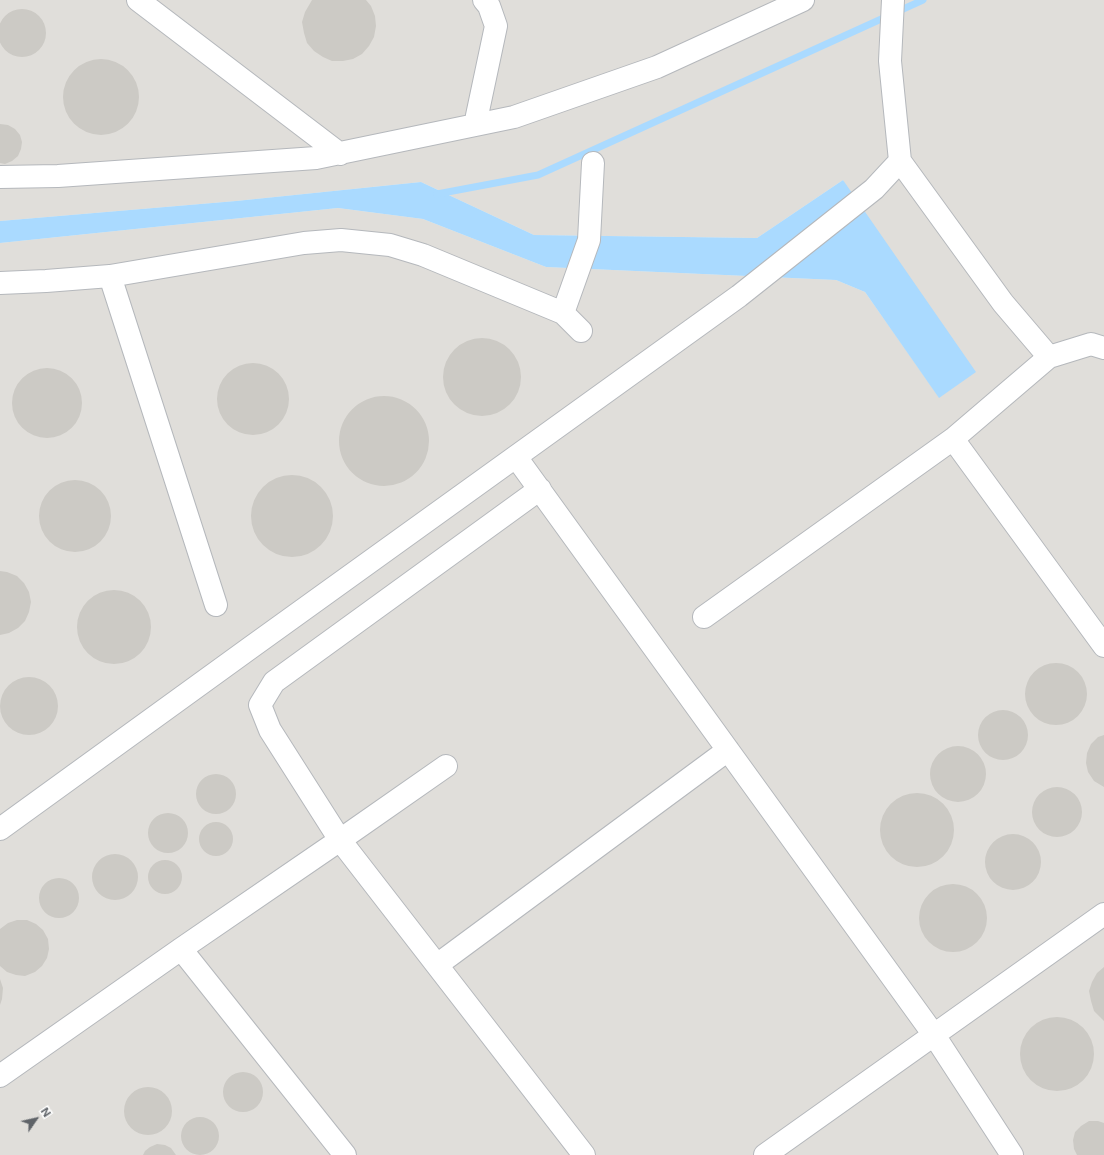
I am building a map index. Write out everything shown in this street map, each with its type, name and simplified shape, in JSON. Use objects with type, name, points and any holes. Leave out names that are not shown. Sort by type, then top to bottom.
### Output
[{"type":"lane","points":[[138,0],[340,154]]},
{"type":"lane","points":[[475,125],[496,26],[489,6],[484,0]]},
{"type":"lane","points":[[0,177],[58,176],[316,158],[514,117],[657,67],[803,0]]},
{"type":"lane","points":[[893,0],[890,62],[900,161],[1003,303],[1049,357]]},
{"type":"lane","points":[[0,829],[740,296],[874,189],[900,161]]},
{"type":"lane","points":[[563,314],[589,240],[593,163]]},
{"type":"lane","points":[[0,283],[110,276],[304,243],[341,240],[390,245],[423,255],[563,314],[581,331]]},
{"type":"lane","points":[[110,276],[216,605]]},
{"type":"lane","points":[[704,617],[953,439],[1049,357],[1091,344],[1104,348]]},
{"type":"lane","points":[[953,439],[1104,646]]},
{"type":"lane","points":[[516,457],[934,1035],[1012,1155]]},
{"type":"lane","points":[[540,489],[274,682],[260,705],[270,730],[340,840],[584,1155]]},
{"type":"lane","points":[[436,965],[728,750]]},
{"type":"lane","points":[[0,1076],[446,766]]},
{"type":"lane","points":[[765,1155],[1104,914]]},
{"type":"lane","points":[[181,949],[345,1155]]},
{"type":"shaded area","points":[[0,0],[1104,0],[1104,1155],[0,1155],[0,243],[338,208],[423,219],[546,267],[836,280],[865,292],[939,397],[843,180],[757,238],[534,235],[421,182],[236,201],[0,221]]},
{"type":"water","points":[[843,180],[976,372],[939,398],[865,292],[836,280],[546,267],[423,219],[338,208],[0,243],[0,221],[236,201],[421,182],[534,235],[757,238]]},
{"type":"building","points":[[312,0],[366,0],[371,6],[375,16],[376,26],[374,37],[362,54],[353,59],[332,61],[314,51],[307,43],[302,22],[305,12]]},
{"type":"building","points":[[22,9],[31,11],[39,16],[44,24],[46,33],[44,42],[39,50],[31,55],[22,57],[13,55],[5,50],[0,42],[-2,33],[0,24],[5,16],[13,11]]},
{"type":"building","points":[[101,59],[115,62],[128,70],[136,83],[139,97],[136,111],[128,124],[115,132],[101,135],[87,132],[74,124],[66,111],[63,97],[66,83],[74,70],[87,62]]},
{"type":"building","points":[[0,124],[8,125],[15,129],[20,135],[22,142],[18,156],[5,164],[0,163]]},
{"type":"building","points":[[474,338],[490,338],[504,344],[515,355],[521,369],[521,385],[515,399],[504,410],[490,416],[474,416],[460,410],[449,399],[443,385],[443,369],[449,355],[460,344]]},
{"type":"building","points":[[253,363],[273,369],[283,379],[289,399],[283,419],[273,429],[253,435],[233,429],[223,419],[217,399],[223,379],[233,369]]},
{"type":"building","points":[[40,368],[54,368],[67,374],[76,383],[82,396],[80,416],[72,428],[54,438],[40,438],[27,432],[18,423],[12,410],[12,396],[18,383],[27,374]]},
{"type":"building","points":[[384,396],[401,399],[416,409],[426,424],[429,441],[426,458],[416,473],[401,483],[384,486],[367,483],[352,473],[342,458],[339,441],[342,424],[352,409],[367,399]]},
{"type":"building","points":[[292,475],[308,478],[321,487],[330,500],[333,516],[330,532],[321,545],[308,554],[292,557],[276,554],[263,545],[254,532],[251,516],[254,500],[263,487],[276,478]]},
{"type":"building","points":[[75,480],[95,486],[105,496],[111,516],[105,536],[95,546],[75,552],[55,546],[45,536],[39,516],[45,496],[55,486]]},
{"type":"building","points":[[0,571],[17,576],[24,583],[29,592],[31,602],[25,621],[18,628],[9,633],[0,635]]},
{"type":"building","points":[[107,590],[121,590],[135,596],[145,606],[151,620],[149,641],[145,648],[135,658],[121,664],[107,664],[93,658],[83,648],[77,634],[77,620],[83,606],[93,596]]},
{"type":"building","points":[[1050,663],[1062,663],[1078,672],[1085,682],[1087,694],[1085,706],[1078,716],[1062,725],[1050,725],[1039,720],[1030,711],[1025,700],[1025,688],[1030,677],[1039,668]]},
{"type":"building","points":[[23,677],[35,677],[50,685],[58,700],[58,712],[50,727],[35,735],[23,735],[8,727],[0,712],[0,700],[8,685]]},
{"type":"building","points":[[998,710],[1008,710],[1021,717],[1028,730],[1028,740],[1021,753],[1008,760],[998,760],[989,756],[982,749],[978,740],[978,730],[982,721],[989,714]]},
{"type":"building","points":[[1104,735],[1104,787],[1094,781],[1088,772],[1086,763],[1087,753],[1091,744],[1098,737]]},
{"type":"building","points":[[952,746],[964,746],[974,750],[982,758],[986,768],[986,780],[982,790],[974,798],[964,802],[952,802],[942,798],[934,790],[930,780],[930,768],[934,758],[942,750]]},
{"type":"building","points":[[220,774],[227,777],[233,783],[236,794],[235,802],[227,811],[220,814],[212,814],[205,811],[197,802],[196,790],[199,783],[208,775]]},
{"type":"building","points":[[1052,787],[1062,787],[1075,794],[1082,807],[1082,817],[1075,830],[1062,837],[1052,837],[1043,833],[1036,826],[1032,817],[1032,807],[1036,798],[1043,791]]},
{"type":"building","points":[[917,793],[931,796],[943,804],[951,816],[954,830],[951,844],[943,856],[931,864],[917,867],[903,864],[891,856],[883,844],[880,830],[883,816],[891,804],[903,796]]},
{"type":"building","points":[[168,813],[179,816],[185,822],[188,833],[185,844],[179,850],[168,853],[157,850],[151,844],[148,833],[151,822],[157,816]]},
{"type":"building","points":[[213,822],[219,822],[228,827],[232,833],[232,845],[228,851],[219,856],[213,856],[204,851],[199,842],[199,836],[204,827]]},
{"type":"building","points":[[1007,834],[1019,834],[1033,842],[1041,856],[1039,873],[1033,882],[1019,890],[1007,890],[997,885],[990,878],[985,868],[985,856],[990,846],[997,839]]},
{"type":"building","points":[[111,854],[119,854],[128,858],[134,864],[138,877],[134,890],[128,896],[119,900],[111,900],[102,896],[96,890],[92,881],[92,873],[96,864],[102,858]]},
{"type":"building","points":[[162,860],[168,860],[172,861],[179,867],[182,877],[181,884],[175,891],[168,894],[162,894],[158,893],[151,887],[148,880],[148,874],[149,870],[155,863]]},
{"type":"building","points":[[59,878],[67,880],[73,884],[77,890],[79,898],[77,906],[73,912],[67,916],[59,918],[51,916],[45,912],[41,906],[39,898],[41,890],[45,884],[51,880]]},
{"type":"building","points":[[953,884],[966,887],[977,894],[984,905],[987,918],[984,931],[977,942],[966,949],[953,952],[940,949],[929,942],[922,931],[919,918],[922,905],[929,894],[940,887]]},
{"type":"building","points":[[17,920],[27,920],[36,924],[43,930],[48,939],[49,949],[47,958],[42,966],[35,972],[25,976],[7,972],[0,966],[0,929],[8,923]]},
{"type":"building","points":[[1104,967],[1104,1021],[1094,1011],[1089,991],[1097,973]]},
{"type":"building","points":[[0,979],[3,988],[0,1005]]},
{"type":"building","points":[[1057,1017],[1078,1023],[1088,1033],[1094,1054],[1088,1075],[1078,1085],[1057,1091],[1036,1085],[1026,1075],[1020,1054],[1026,1033],[1036,1023]]},
{"type":"building","points":[[243,1072],[251,1074],[257,1078],[261,1084],[263,1092],[261,1100],[257,1106],[251,1110],[243,1112],[235,1110],[229,1106],[225,1100],[223,1092],[225,1084],[229,1078],[235,1074]]},
{"type":"building","points":[[148,1087],[157,1089],[165,1094],[170,1102],[172,1111],[170,1120],[165,1128],[157,1133],[148,1135],[139,1133],[131,1128],[126,1120],[124,1111],[126,1102],[131,1094],[139,1089]]},
{"type":"building","points":[[196,1117],[204,1117],[214,1122],[218,1129],[218,1143],[214,1150],[204,1155],[196,1155],[186,1150],[184,1147],[181,1140],[181,1132],[186,1122],[189,1120]]},
{"type":"building","points":[[1089,1121],[1104,1123],[1104,1155],[1077,1155],[1074,1149],[1073,1140],[1075,1132]]},
{"type":"building","points":[[157,1144],[165,1145],[171,1148],[176,1155],[143,1155],[150,1147]]},
{"type":"waterway","points":[[437,194],[538,175],[923,0]]}]
